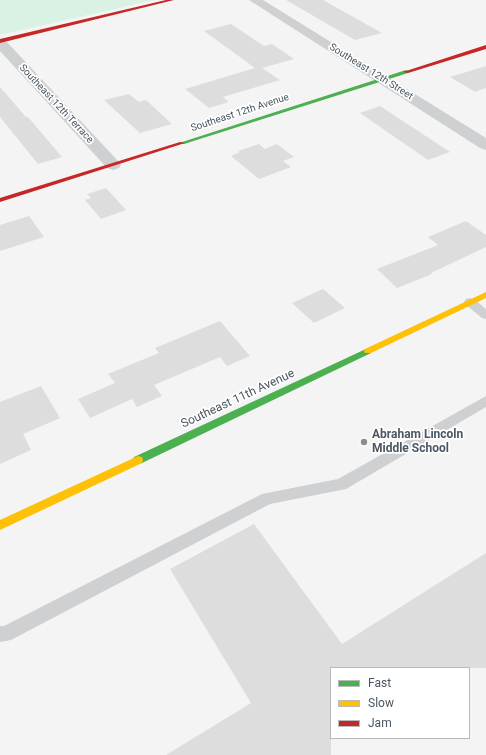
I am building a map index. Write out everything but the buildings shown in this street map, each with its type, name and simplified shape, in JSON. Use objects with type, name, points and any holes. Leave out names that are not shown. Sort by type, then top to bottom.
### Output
[{"type":"street","points":[[0,42],[172,0]]},
{"type":"street","name":"Southeast 12th Street","points":[[254,0],[383,79],[486,145]]},
{"type":"street","name":"Southeast 12th Terrace","points":[[0,42],[113,165]]},
{"type":"street","name":"Southeast 12th Avenue","points":[[0,200],[486,47]]},
{"type":"street","name":"Southeast 11th Avenue","points":[[0,526],[486,295]]},
{"type":"lane","points":[[470,302],[486,315]]},
{"type":"lane","points":[[0,634],[5,634],[268,498],[341,485],[486,402]]},
{"type":"green space","points":[[0,0],[154,0],[0,35]]},
{"type":"traffic: fast","points":[[182,143],[406,72]]},
{"type":"traffic: fast","points":[[138,460],[368,351]]},
{"type":"traffic: slow","points":[[368,351],[486,295]]},
{"type":"traffic: slow","points":[[0,525],[138,460]]},
{"type":"traffic: jam","points":[[0,41],[172,0]]},
{"type":"traffic: jam","points":[[406,72],[486,47]]},
{"type":"traffic: jam","points":[[0,200],[182,143]]},
{"type":"place","name":"Abraham Lincoln Middle School","points":[[364,442]]}]
